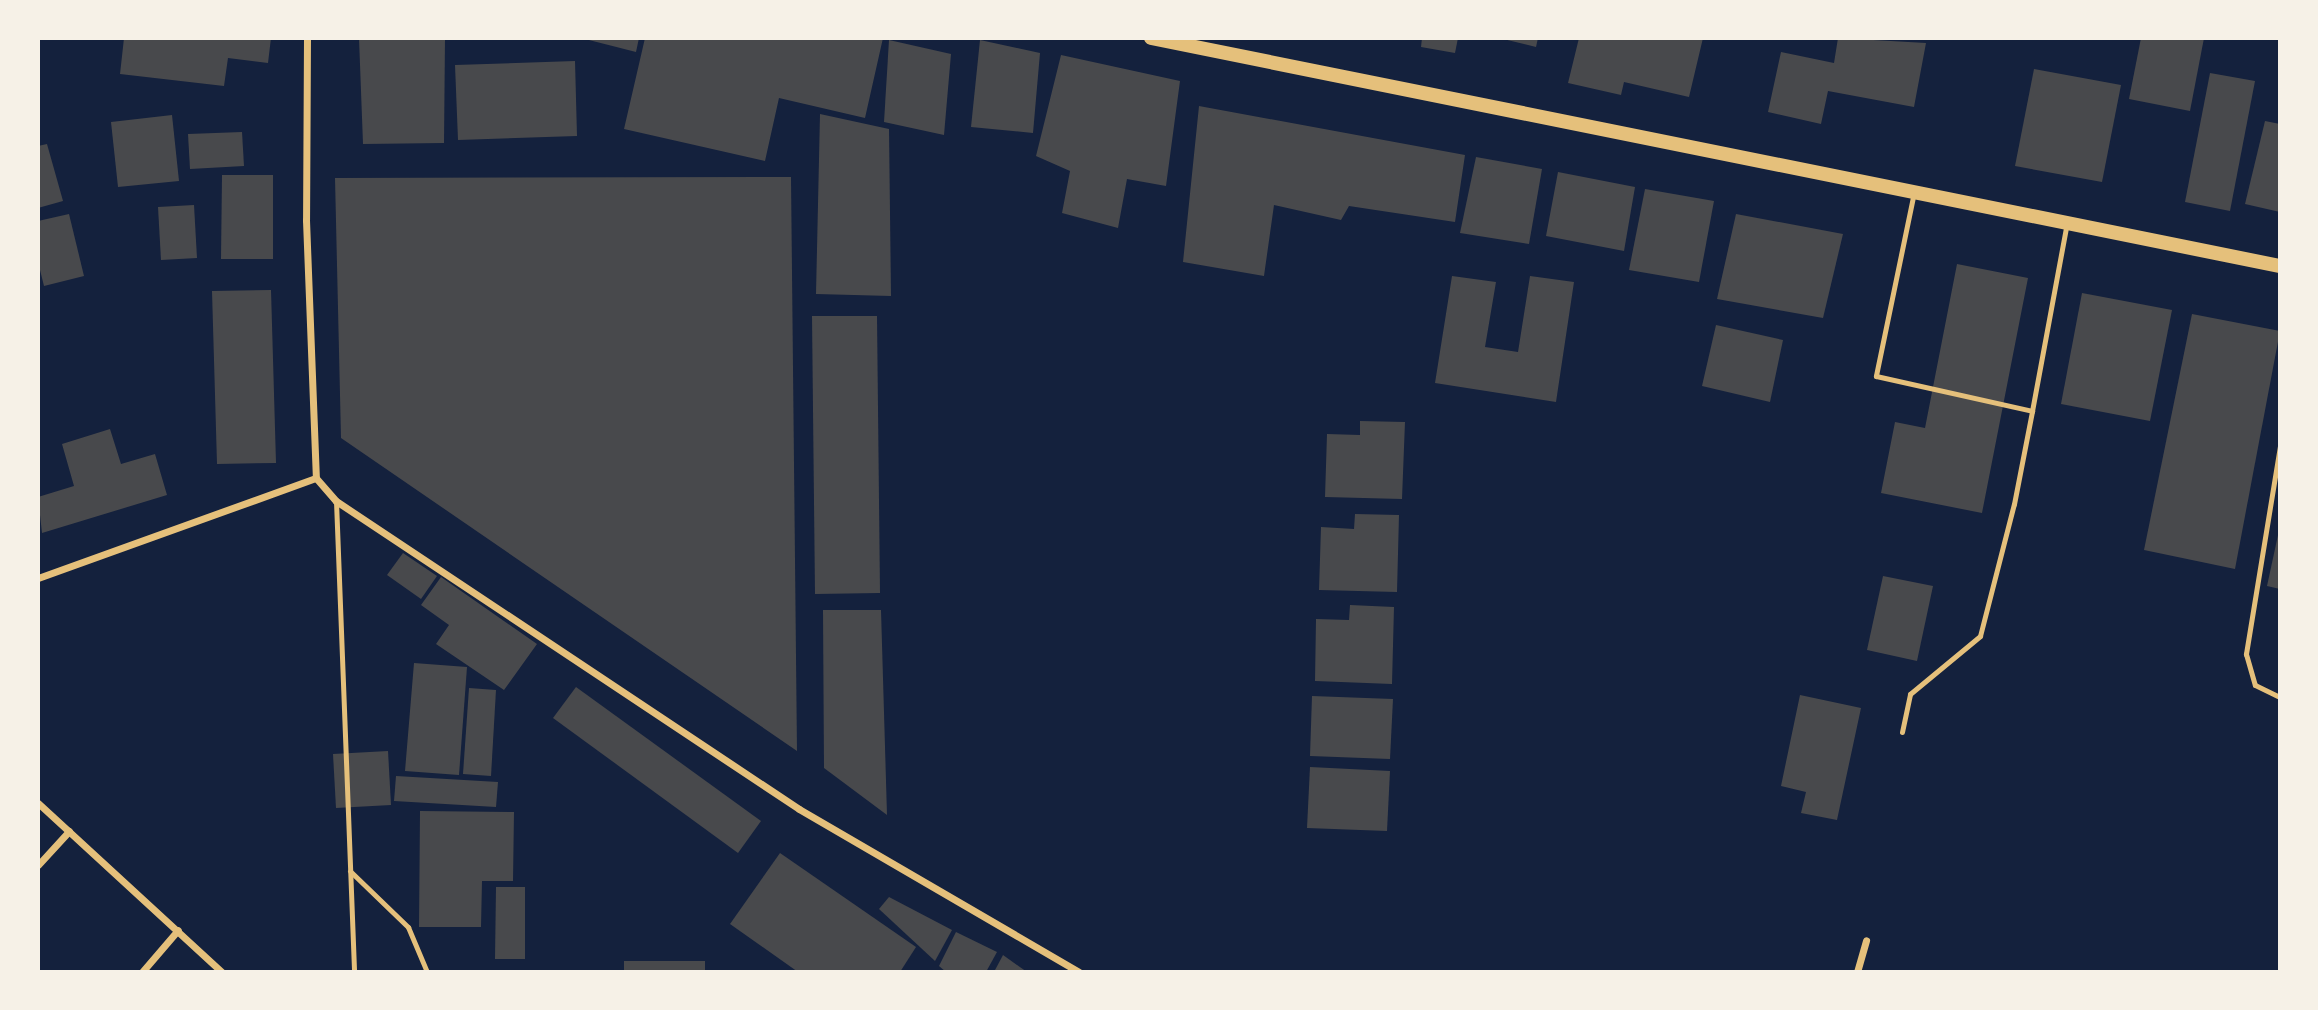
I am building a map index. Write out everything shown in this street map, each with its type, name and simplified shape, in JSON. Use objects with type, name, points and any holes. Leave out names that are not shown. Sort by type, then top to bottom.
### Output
[{"type":"main road","points":[[1151,38],[2280,266]]},
{"type":"street","points":[[307,38],[306,220],[316,478],[336,501],[799,809],[1079,971]]},
{"type":"street","points":[[38,578],[316,478]]},
{"type":"street","points":[[38,803],[222,971]]},
{"type":"street","points":[[38,865],[69,831]]},
{"type":"street","points":[[142,971],[178,930]]},
{"type":"street","points":[[1857,971],[1866,940]]},
{"type":"lane","points":[[1914,192],[1876,376],[2032,411]]},
{"type":"lane","points":[[1902,732],[1910,694],[1980,636],[2014,504],[2067,223]]},
{"type":"lane","points":[[2280,446],[2246,654],[2255,685],[2280,697]]},
{"type":"lane","points":[[336,501],[354,971]]},
{"type":"lane","points":[[350,871],[408,927],[427,971]]},
{"type":"building","points":[[124,38],[271,38],[268,63],[228,58],[224,86],[120,74]]},
{"type":"building","points":[[359,38],[445,38],[444,143],[363,144]]},
{"type":"building","points":[[581,38],[639,38],[636,52]]},
{"type":"building","points":[[645,38],[883,38],[865,118],[779,98],[765,161],[624,129]]},
{"type":"building","points":[[1422,38],[1458,38],[1455,53],[1421,47]]},
{"type":"building","points":[[1499,38],[1538,38],[1536,47]]},
{"type":"building","points":[[1579,38],[1703,38],[1689,97],[1624,82],[1621,95],[1568,83]]},
{"type":"building","points":[[1838,38],[1926,43],[1914,107],[1828,91],[1821,124],[1768,112],[1781,52],[1834,63]]},
{"type":"building","points":[[2141,38],[2204,38],[2190,111],[2129,99]]},
{"type":"building","points":[[889,40],[951,54],[944,135],[884,122]]},
{"type":"building","points":[[980,40],[1040,53],[1033,133],[971,127]]},
{"type":"building","points":[[1061,55],[1180,81],[1166,186],[1127,179],[1118,228],[1062,213],[1070,171],[1036,156]]},
{"type":"building","points":[[575,61],[577,136],[458,140],[455,65]]},
{"type":"building","points":[[2034,69],[2121,85],[2102,182],[2015,166]]},
{"type":"building","points":[[2210,73],[2255,81],[2230,211],[2185,202]]},
{"type":"building","points":[[1199,106],[1465,155],[1455,222],[1349,206],[1341,220],[1274,205],[1264,276],[1183,262]]},
{"type":"building","points":[[820,114],[889,129],[891,296],[816,294]]},
{"type":"building","points":[[172,115],[179,181],[118,187],[111,122]]},
{"type":"building","points":[[2265,121],[2280,124],[2280,212],[2245,204]]},
{"type":"building","points":[[242,132],[244,166],[190,169],[188,134]]},
{"type":"building","points":[[47,144],[63,201],[38,208],[38,146]]},
{"type":"building","points":[[1476,157],[1542,169],[1529,244],[1460,233]]},
{"type":"building","points":[[1558,172],[1635,187],[1624,251],[1546,236]]},
{"type":"building","points":[[222,175],[273,175],[273,259],[221,259]]},
{"type":"building","points":[[791,177],[797,751],[341,438],[335,178]]},
{"type":"building","points":[[1645,189],[1714,201],[1699,282],[1629,270]]},
{"type":"building","points":[[194,205],[197,258],[161,260],[158,207]]},
{"type":"building","points":[[69,214],[84,276],[44,286],[38,262],[38,221]]},
{"type":"building","points":[[1736,214],[1843,234],[1823,318],[1717,299]]},
{"type":"building","points":[[1957,264],[2028,278],[1982,513],[1881,493],[1895,422],[1925,428]]},
{"type":"building","points":[[1452,276],[1496,282],[1485,347],[1518,352],[1530,276],[1574,282],[1556,402],[1435,383]]},
{"type":"building","points":[[271,290],[276,463],[217,464],[212,291]]},
{"type":"building","points":[[2082,293],[2172,310],[2150,421],[2061,404]]},
{"type":"building","points":[[2192,314],[2280,331],[2235,569],[2144,550]]},
{"type":"building","points":[[812,316],[877,316],[880,593],[815,594]]},
{"type":"building","points":[[1716,325],[1783,340],[1770,402],[1702,386]]},
{"type":"building","points":[[1360,421],[1405,422],[1402,499],[1325,497],[1327,434],[1360,435]]},
{"type":"building","points":[[110,429],[121,464],[155,454],[167,495],[42,533],[38,497],[74,486],[62,444]]},
{"type":"building","points":[[1355,514],[1399,515],[1397,592],[1319,590],[1321,527],[1354,529]]},
{"type":"building","points":[[2280,535],[2280,589],[2267,586]]},
{"type":"building","points":[[403,553],[437,576],[421,599],[387,575]]},
{"type":"building","points":[[1883,576],[1933,586],[1917,661],[1867,650]]},
{"type":"building","points":[[441,577],[537,644],[504,690],[436,644],[449,625],[421,605]]},
{"type":"building","points":[[1350,605],[1394,607],[1392,684],[1315,681],[1316,619],[1349,620]]},
{"type":"building","points":[[823,610],[881,610],[887,815],[824,768]]},
{"type":"building","points":[[414,663],[467,667],[459,775],[405,771]]},
{"type":"building","points":[[576,687],[761,821],[738,853],[553,718]]},
{"type":"building","points":[[469,688],[496,690],[491,776],[463,774]]},
{"type":"building","points":[[1800,695],[1861,708],[1837,820],[1801,813],[1806,792],[1781,786]]},
{"type":"building","points":[[1312,696],[1393,699],[1390,759],[1310,756]]},
{"type":"building","points":[[388,751],[391,805],[336,808],[333,754]]},
{"type":"building","points":[[1310,767],[1390,771],[1387,831],[1307,828]]},
{"type":"building","points":[[396,776],[498,782],[496,807],[394,801]]},
{"type":"building","points":[[420,811],[514,812],[513,881],[482,881],[481,927],[419,927]]},
{"type":"building","points":[[780,853],[916,947],[900,972],[798,972],[730,924]]},
{"type":"building","points":[[496,887],[525,887],[525,959],[495,959]]},
{"type":"building","points":[[889,897],[952,930],[935,961],[879,909]]},
{"type":"building","points":[[956,932],[997,952],[986,972],[946,972],[939,966]]},
{"type":"building","points":[[1003,955],[1027,972],[994,972]]},
{"type":"building","points":[[624,961],[705,961],[705,972],[624,972]]}]
